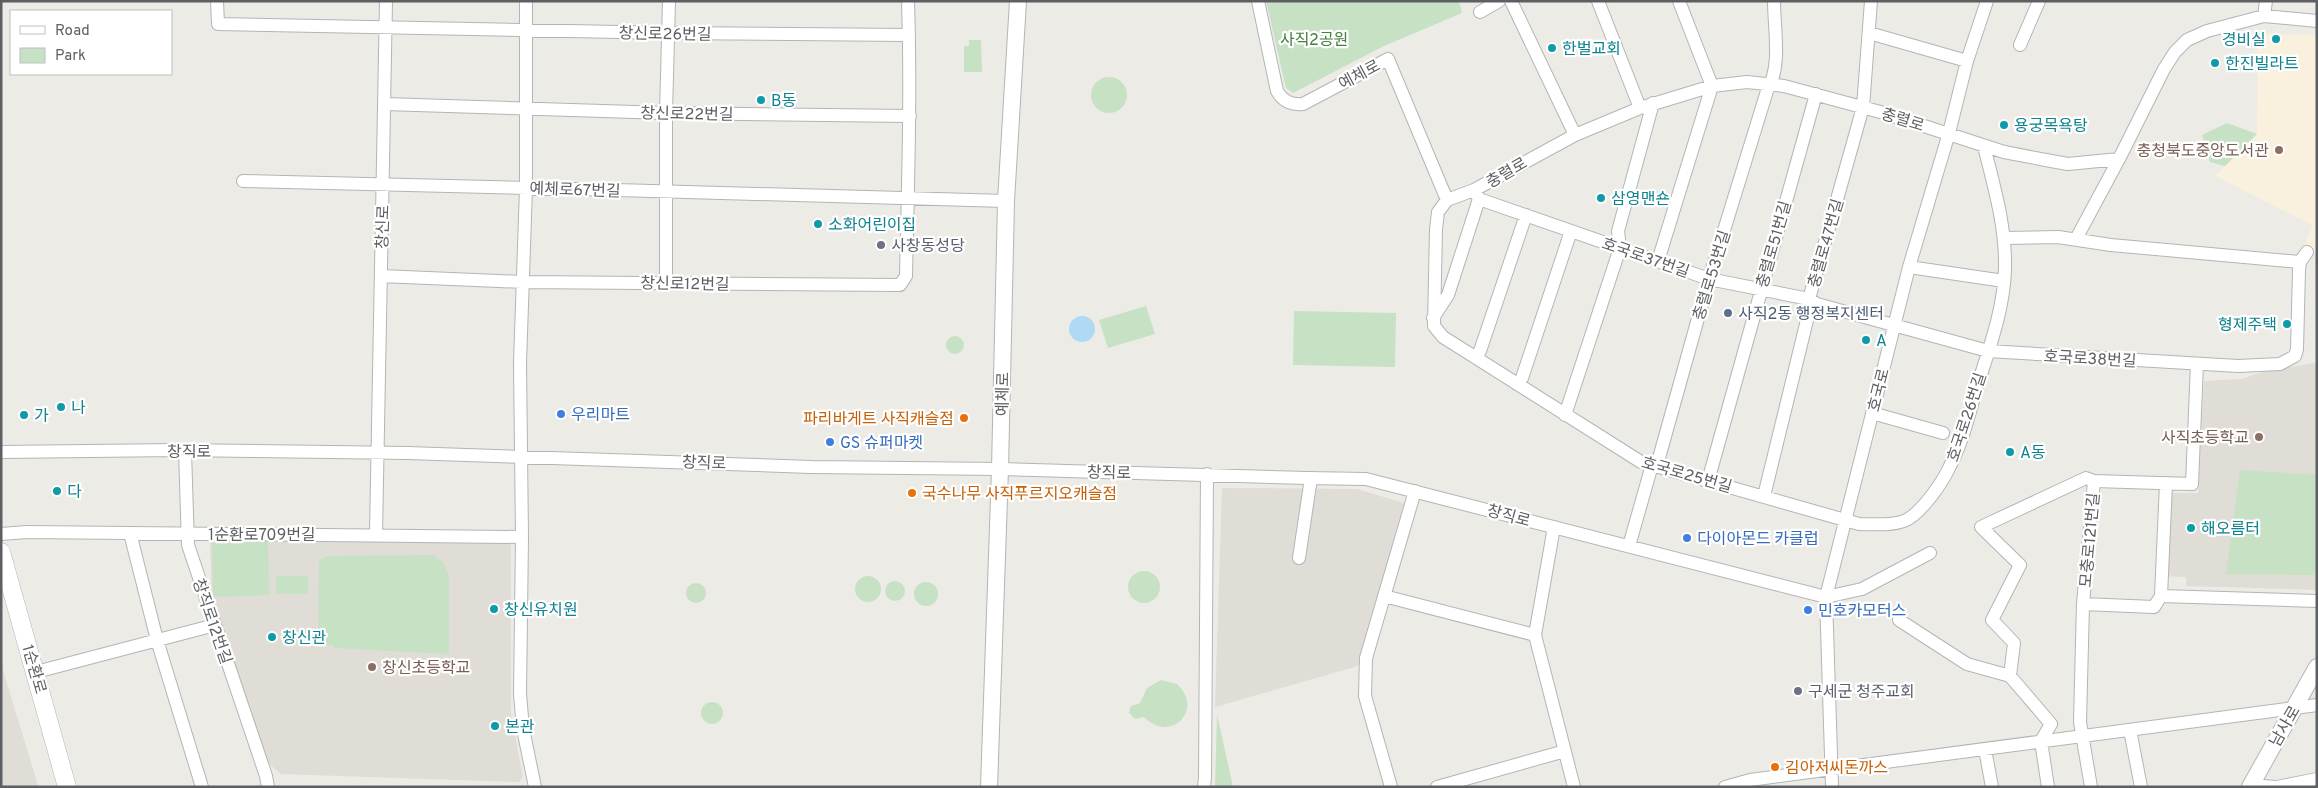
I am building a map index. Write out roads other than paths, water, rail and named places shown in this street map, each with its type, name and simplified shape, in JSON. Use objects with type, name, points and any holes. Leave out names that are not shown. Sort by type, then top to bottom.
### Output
[{"type":"main road","name":"1순환로","points":[[1,552],[67,787]]},
{"type":"street","name":"창신로26번길","points":[[217,1],[218,24],[668,33],[909,35]]},
{"type":"street","name":"창신로","points":[[377,452],[384,185],[386,1]]},
{"type":"street","points":[[526,1],[524,109],[526,188],[523,282],[520,694],[523,728],[535,787]]},
{"type":"street","points":[[666,283],[666,113],[669,1]]},
{"type":"street","points":[[908,1],[910,116],[908,198]]},
{"type":"street","name":"예체로","points":[[989,787],[1000,469],[1006,202],[1018,1]]},
{"type":"street","name":"예체로","points":[[1258,1],[1278,92],[1285,101],[1303,104],[1388,59],[1444,204]]},
{"type":"street","points":[[1480,12],[1499,1]]},
{"type":"street","points":[[1511,1],[1575,135]]},
{"type":"street","points":[[1598,1],[1640,108]]},
{"type":"street","points":[[1658,261],[1712,86],[1679,1]]},
{"type":"street","name":"충렬로53번길","points":[[1629,546],[1652,465],[1659,458],[1709,279],[1767,91],[1771,84],[1775,68],[1774,1]]},
{"type":"street","name":"충렬로47번길","points":[[1764,496],[1809,312],[1809,299],[1863,107],[1871,1]]},
{"type":"street","name":"호국로","points":[[1832,787],[1826,597],[1909,267],[1950,133],[1967,61],[1987,1]]},
{"type":"street","points":[[2020,45],[2039,1]]},
{"type":"street","points":[[2264,16],[2266,1]]},
{"type":"street","points":[[2004,238],[2032,236],[2076,239],[2164,69],[2182,44],[2207,31],[2264,16],[2317,21]]},
{"type":"street","points":[[1869,33],[1967,61]]},
{"type":"street","name":"충렬로","points":[[1444,204],[1476,194],[1575,135],[1640,108],[1712,86],[1746,82],[1771,84],[1816,94],[1950,133],[2004,152],[2068,164],[2119,159]]},
{"type":"street","name":"충렬로51번길","points":[[1708,481],[1760,289],[1816,94]]},
{"type":"street","points":[[1565,415],[1620,248],[1618,231],[1653,103]]},
{"type":"street","name":"창신로22번길","points":[[384,104],[666,113],[910,116]]},
{"type":"street","name":"호국로26번길","points":[[1845,518],[1858,524],[1882,524],[1904,521],[1917,512],[1933,492],[1953,461],[1963,438],[1988,351],[2004,281],[2004,238],[2001,216],[1984,146]]},
{"type":"street","name":"예체로67번길","points":[[243,180],[1006,202]]},
{"type":"street","points":[[1433,318],[1448,295],[1459,261],[1476,194]]},
{"type":"street","name":"호국로37번길","points":[[1476,194],[1526,215],[1709,279],[1809,299],[1817,304],[1894,326]]},
{"type":"street","name":"창신로12번길","points":[[381,276],[523,282],[900,285],[906,276],[908,198]]},
{"type":"street","points":[[1433,318],[1436,229],[1444,204]]},
{"type":"street","points":[[1476,358],[1526,215]]},
{"type":"street","points":[[1517,384],[1522,378],[1571,231]]},
{"type":"street","name":"호국로38번길","points":[[1894,326],[1988,351],[2197,364],[2264,366],[2289,361],[2295,356],[2303,257],[2119,246],[2076,239]]},
{"type":"street","points":[[1909,267],[2004,281]]},
{"type":"street","name":"호국로25번길","points":[[1433,318],[1434,326],[1443,337],[1632,458],[1708,481],[1845,518]]},
{"type":"street","name":"모충로121번길","points":[[2091,787],[2080,722],[2083,604],[2094,481],[2192,484],[2197,364]]},
{"type":"street","points":[[1872,413],[1943,433]]},
{"type":"street","name":"창직로12번길","points":[[185,451],[186,533],[188,545],[268,787]]},
{"type":"street","name":"창직로","points":[[1,452],[377,452],[811,467],[1000,469],[1366,479],[1826,597]]},
{"type":"street","points":[[376,534],[377,452]]},
{"type":"street","points":[[1204,787],[1207,474]]},
{"type":"street","points":[[1299,558],[1311,478]]},
{"type":"street","points":[[2010,676],[2014,643],[1992,620],[2020,564],[1981,527],[2086,478],[2094,481]]},
{"type":"street","points":[[2083,604],[2154,607],[2160,596],[2166,484]]},
{"type":"street","points":[[1391,787],[1365,696],[1366,658],[1415,491]]},
{"type":"street","points":[[1554,527],[1535,635],[1574,787]]},
{"type":"street","points":[[130,533],[157,640],[202,787]]},
{"type":"street","name":"1순환로709번길","points":[[1,534],[376,534],[522,537]]},
{"type":"street","points":[[1826,597],[1862,589],[1930,553]]},
{"type":"street","points":[[1384,596],[1535,635]]},
{"type":"street","points":[[2160,596],[2317,601]]},
{"type":"street","points":[[1899,620],[1967,664],[2010,676],[2050,724],[2042,741],[2048,787]]},
{"type":"street","points":[[36,672],[215,625]]},
{"type":"street","name":"남사로","points":[[2317,667],[2250,786],[2276,787],[2317,779]]},
{"type":"street","points":[[1725,787],[1750,780],[2317,705]]},
{"type":"street","points":[[2130,730],[2141,787]]},
{"type":"street","points":[[1985,748],[1992,787]]},
{"type":"street","points":[[1437,787],[1565,751]]},
{"type":"water","points":[[1082,316],[1091,320],[1095,329],[1091,338],[1082,342],[1073,338],[1069,329],[1073,320]]},
{"type":"place","name":"경비실","points":[[2276,39]]},
{"type":"place","name":"한벌교회","points":[[1552,48]]},
{"type":"place","name":"한진빌라트","points":[[2215,63]]},
{"type":"place","name":"B동","points":[[761,100]]},
{"type":"place","name":"용궁목욕탕","points":[[2004,125]]},
{"type":"place","name":"충청북도중앙도서관","points":[[2279,150]]},
{"type":"place","name":"삼영맨숀","points":[[1601,198]]},
{"type":"place","name":"소화어린이집","points":[[818,224]]},
{"type":"place","name":"사창동성당","points":[[881,245]]},
{"type":"place","name":"사직2동 행정복지센터","points":[[1728,313]]},
{"type":"place","name":"형제주택","points":[[2287,324]]},
{"type":"place","name":"A","points":[[1866,340]]},
{"type":"place","name":"나","points":[[61,407]]},
{"type":"place","name":"우리마트","points":[[561,414]]},
{"type":"place","name":"가","points":[[24,415]]},
{"type":"place","name":"파리바게트 사직캐슬점","points":[[964,418]]},
{"type":"place","name":"사직초등학교","points":[[2259,437]]},
{"type":"place","name":"GS 슈퍼마켓","points":[[830,442]]},
{"type":"place","name":"A동","points":[[2010,452]]},
{"type":"place","name":"다","points":[[57,491]]},
{"type":"place","name":"국수나무 사직푸르지오캐슬점","points":[[912,493]]},
{"type":"place","name":"해오름터","points":[[2191,528]]},
{"type":"place","name":"다이아몬드 카클럽","points":[[1687,538]]},
{"type":"place","name":"창신유치원","points":[[494,609]]},
{"type":"place","name":"민호카모터스","points":[[1808,610]]},
{"type":"place","name":"창신관","points":[[272,637]]},
{"type":"place","name":"창신초등학교","points":[[372,667]]},
{"type":"place","name":"구세군 청주교회","points":[[1798,691]]},
{"type":"place","name":"본관","points":[[495,726]]},
{"type":"place","name":"김아저씨돈까스","points":[[1775,767]]},
{"type":"park label","name":"사직2공원","points":[[1314,39]]}]
